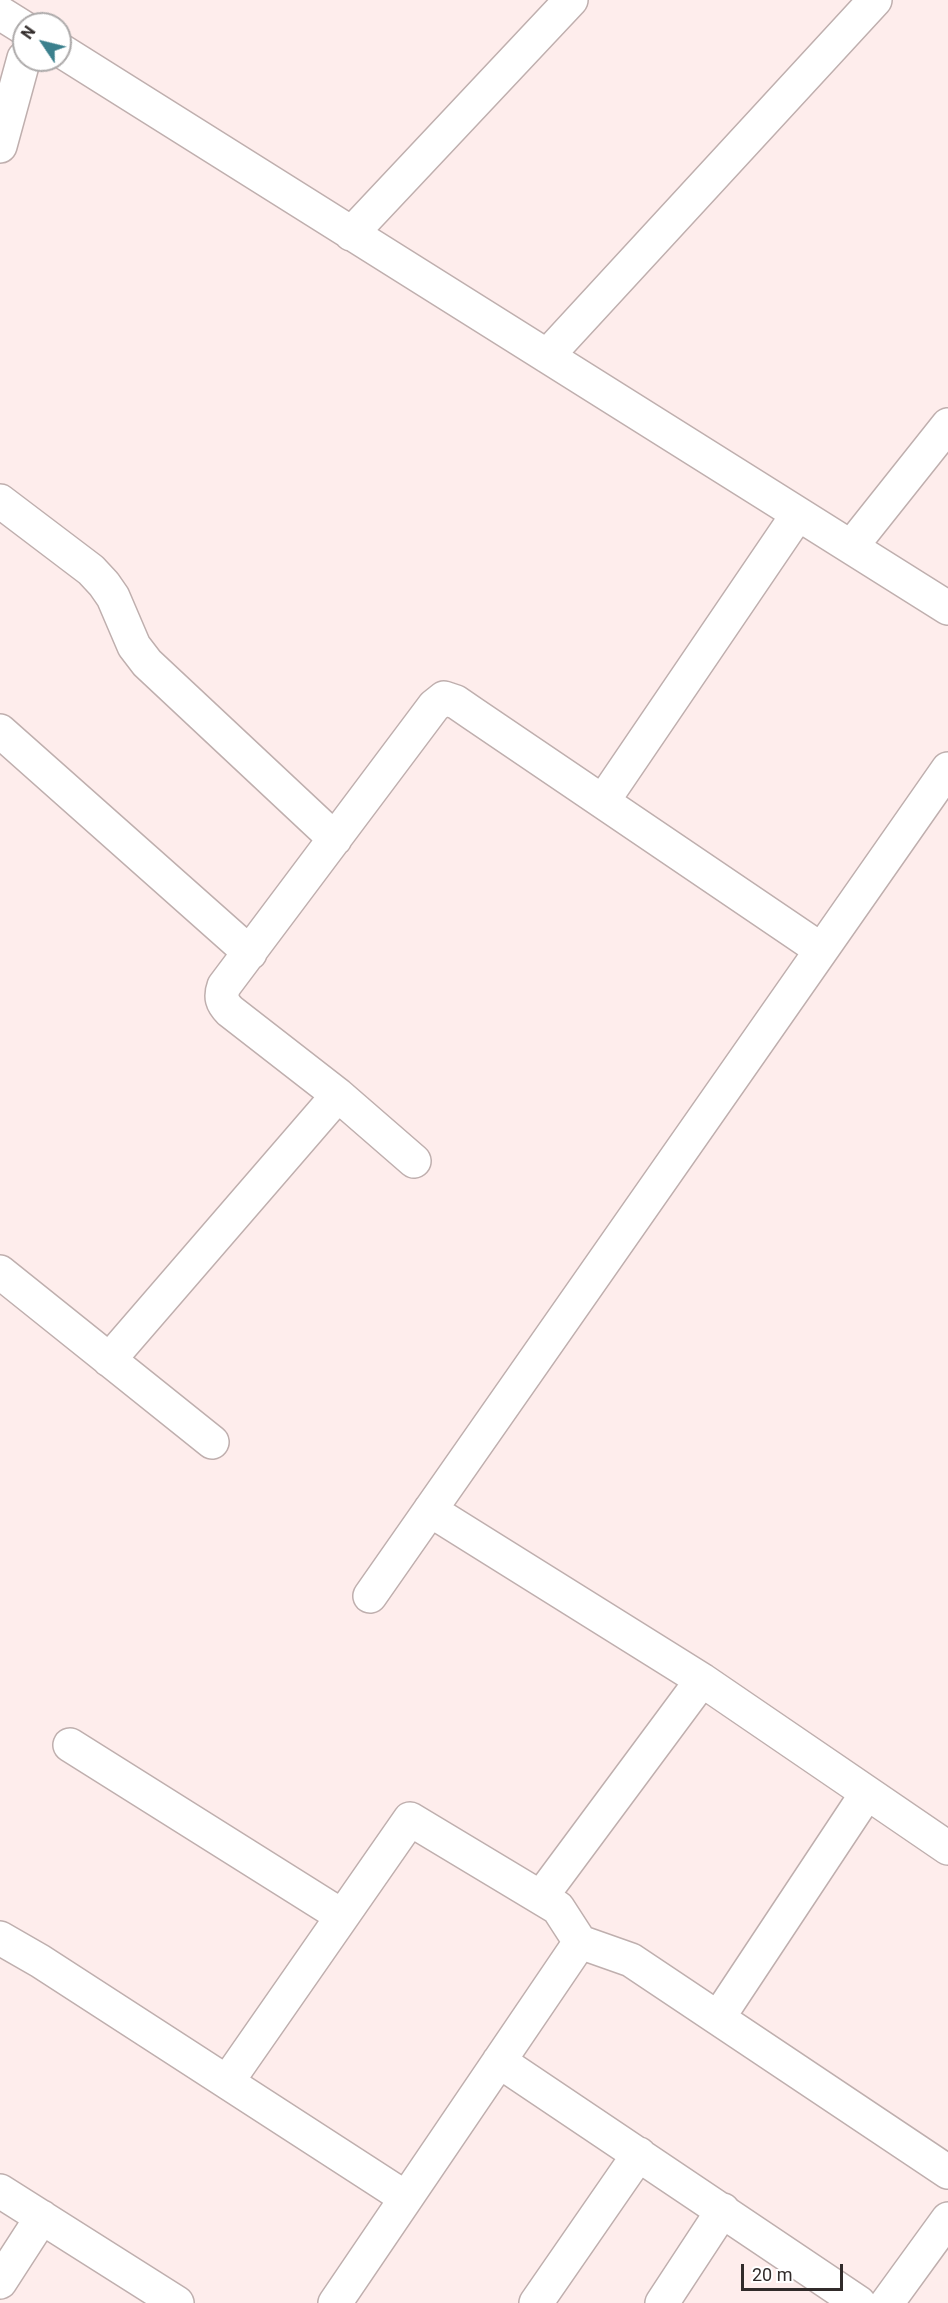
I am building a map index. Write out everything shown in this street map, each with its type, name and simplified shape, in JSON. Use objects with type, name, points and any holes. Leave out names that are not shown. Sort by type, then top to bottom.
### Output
[{"type":"street","points":[[351,234],[571,0]]},
{"type":"street","points":[[547,356],[875,0]]},
{"type":"street","points":[[72,58],[948,609]]},
{"type":"street","points":[[0,146],[20,72]]},
{"type":"street","points":[[851,547],[948,425]]},
{"type":"street","points":[[0,501],[91,570],[112,597],[127,632],[147,663],[335,839]]},
{"type":"street","points":[[603,801],[798,514]]},
{"type":"street","points":[[414,1161],[338,1095],[225,1006],[221,993],[434,706],[444,698],[456,702],[820,949]]},
{"type":"street","points":[[0,731],[250,953]]},
{"type":"street","points":[[370,1596],[948,769]]},
{"type":"street","points":[[109,1360],[338,1095]]},
{"type":"street","points":[[0,1272],[212,1442]]},
{"type":"street","points":[[430,1510],[702,1680],[948,1848]]},
{"type":"street","points":[[541,1898],[702,1680]]},
{"type":"street","points":[[70,1745],[342,1916]]},
{"type":"street","points":[[718,2018],[867,1793]]},
{"type":"street","points":[[227,2082],[410,1819],[558,1908],[580,1942],[631,1960],[948,2172]]},
{"type":"street","points":[[0,1938],[40,1960],[406,2198]]},
{"type":"street","points":[[335,2303],[580,1942]]},
{"type":"street","points":[[500,2061],[859,2303]]},
{"type":"street","points":[[536,2303],[639,2154]]},
{"type":"street","points":[[0,2191],[177,2303]]},
{"type":"street","points":[[662,2303],[723,2210]]},
{"type":"street","points":[[0,2282],[42,2217]]},
{"type":"street","points":[[886,2303],[948,2220]]}]
